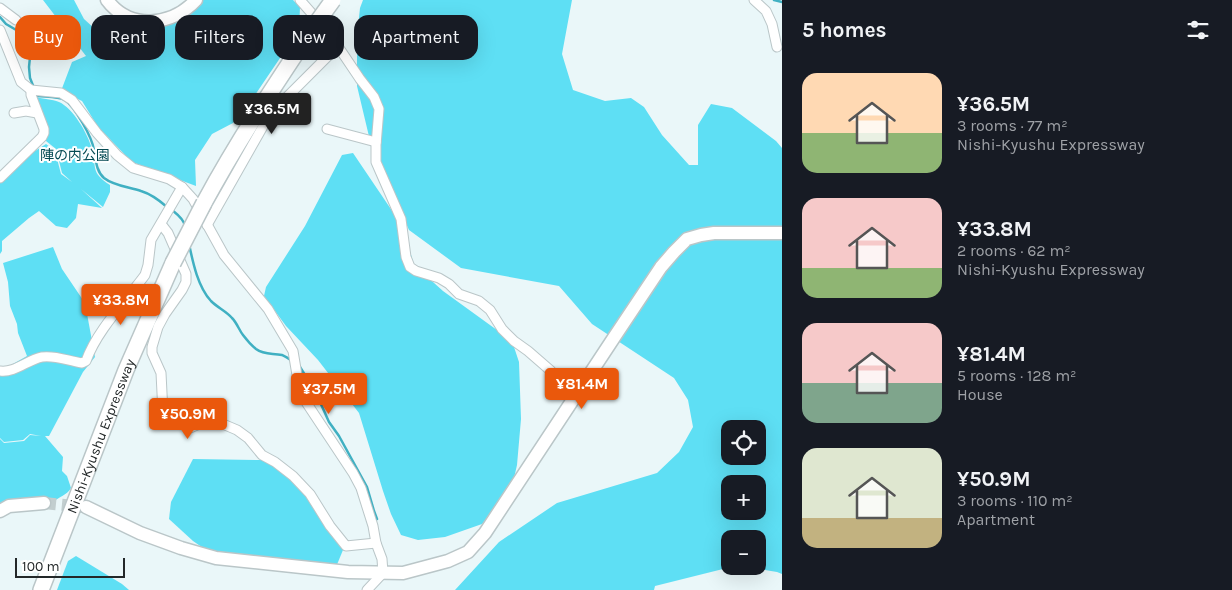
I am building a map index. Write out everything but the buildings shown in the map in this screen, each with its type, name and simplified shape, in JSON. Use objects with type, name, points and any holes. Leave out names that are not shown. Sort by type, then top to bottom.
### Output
[{"type":"highway","name":"Nishi-Kyushu Expressway","points":[[320,15],[333,0]]},
{"type":"highway","name":"Nishi-Kyushu Expressway","points":[[41,590],[126,370],[173,263],[231,154],[290,60]]},
{"type":"street","points":[[107,0],[118,12],[139,21],[157,21],[176,15],[190,7],[196,0]]},
{"type":"street","points":[[300,0],[311,15]]},
{"type":"street","points":[[318,15],[325,0]]},
{"type":"street","points":[[754,0],[766,11],[772,24],[777,47]]},
{"type":"street","points":[[0,8],[15,19]]},
{"type":"street","points":[[0,30],[21,82],[34,90],[61,93],[72,100],[96,133],[117,155],[133,168],[169,179],[182,187],[193,198],[224,254],[268,309],[293,351],[300,393],[361,488],[374,526],[376,543],[382,559],[383,573],[367,590]]},
{"type":"street","points":[[344,55],[374,97],[380,109],[376,142],[376,162],[401,219],[406,257],[410,267],[416,271],[439,278],[449,284],[459,294],[478,301],[490,310],[502,329],[551,371],[575,396]]},
{"type":"street","points":[[207,225],[270,114],[324,60]]},
{"type":"street","points":[[1,174],[42,137],[44,129],[31,95],[34,90]]},
{"type":"street","points":[[14,113],[26,111],[37,113]]},
{"type":"street","points":[[327,129],[376,142]]},
{"type":"street","points":[[0,371],[4,372],[18,368],[40,357],[51,356],[82,363],[86,361],[88,353],[103,331],[145,275],[148,265],[150,240],[182,187]]},
{"type":"street","points":[[161,224],[168,233],[186,274],[186,282],[158,327],[152,347],[152,353],[161,373],[163,413],[179,418],[190,428],[211,419],[238,430],[248,438],[262,455],[275,462],[301,483],[346,546],[376,543]]},
{"type":"street","points":[[86,507],[140,533],[216,558],[348,572],[383,573],[403,573],[448,561],[468,552],[485,533],[661,267],[687,239],[714,233],[782,233]]},
{"type":"street","points":[[3,507],[44,503]]},
{"type":"green space","points":[[43,0],[74,0],[84,19],[91,25],[91,60],[165,60],[165,25],[175,21],[175,60],[263,60],[263,15],[188,15],[203,0],[293,0],[300,7],[300,15],[273,15],[273,60],[279,60],[233,123],[212,134],[195,160],[196,186],[132,162],[98,127],[82,101],[61,91],[72,62],[81,60],[86,56],[81,49],[81,15],[55,15]]},
{"type":"green space","points":[[363,0],[572,0],[562,54],[573,90],[605,101],[631,98],[644,107],[662,135],[689,165],[698,165],[698,125],[711,104],[732,108],[776,141],[782,148],[782,574],[766,570],[766,530],[721,530],[721,570],[655,586],[654,590],[455,590],[499,542],[557,503],[657,473],[679,452],[693,427],[688,400],[674,378],[592,324],[559,286],[461,268],[409,230],[372,149],[357,86],[357,60],[478,60],[478,15],[359,15]]},
{"type":"green space","name":"陣の内公園","points":[[36,97],[59,102],[75,116],[90,143],[95,169],[99,177],[110,185],[110,192],[103,207],[81,189],[102,208],[78,204],[76,218],[67,228],[56,226],[39,211],[2,241],[2,251],[0,254],[0,183],[10,172],[46,144],[55,151],[61,174],[72,182],[62,173],[56,149],[46,141],[47,129]]},
{"type":"green space","points":[[353,153],[403,227],[414,265],[443,291],[512,341],[519,362],[521,419],[517,465],[512,487],[504,505],[482,524],[445,537],[418,540],[401,535],[383,491],[359,413],[318,360],[286,326],[264,296],[266,287],[305,226],[342,155]]},
{"type":"green space","points":[[53,247],[62,269],[85,303],[95,357],[83,372],[49,436],[45,436],[63,457],[62,471],[67,476],[71,488],[53,502],[41,499],[0,503],[0,439],[4,443],[24,441],[30,435],[41,436],[30,434],[23,440],[4,442],[0,438],[0,369],[4,369],[27,356],[10,306],[8,282],[3,263]]},
{"type":"green space","points":[[193,459],[262,460],[294,478],[339,539],[343,550],[336,567],[228,565],[193,541],[169,519],[171,502]]},
{"type":"green space","points":[[76,556],[129,590],[57,590],[68,561]]},
{"type":"waterway","points":[[774,0],[782,2]]},
{"type":"waterway","points":[[0,17],[6,24],[29,40],[31,47],[30,78],[34,88]]},
{"type":"waterway","points":[[37,93],[38,96],[55,97],[65,100],[73,109],[90,138],[98,169],[104,178],[117,185],[148,194],[167,207]]},
{"type":"waterway","points":[[172,210],[182,219],[185,226]]},
{"type":"waterway","points":[[189,244],[199,282],[211,301],[232,318],[244,337],[256,349],[265,353],[282,355],[292,361]]},
{"type":"waterway","points":[[300,367],[367,487],[377,519]]},
{"type":"tunnel","points":[[44,503],[83,507]]}]
